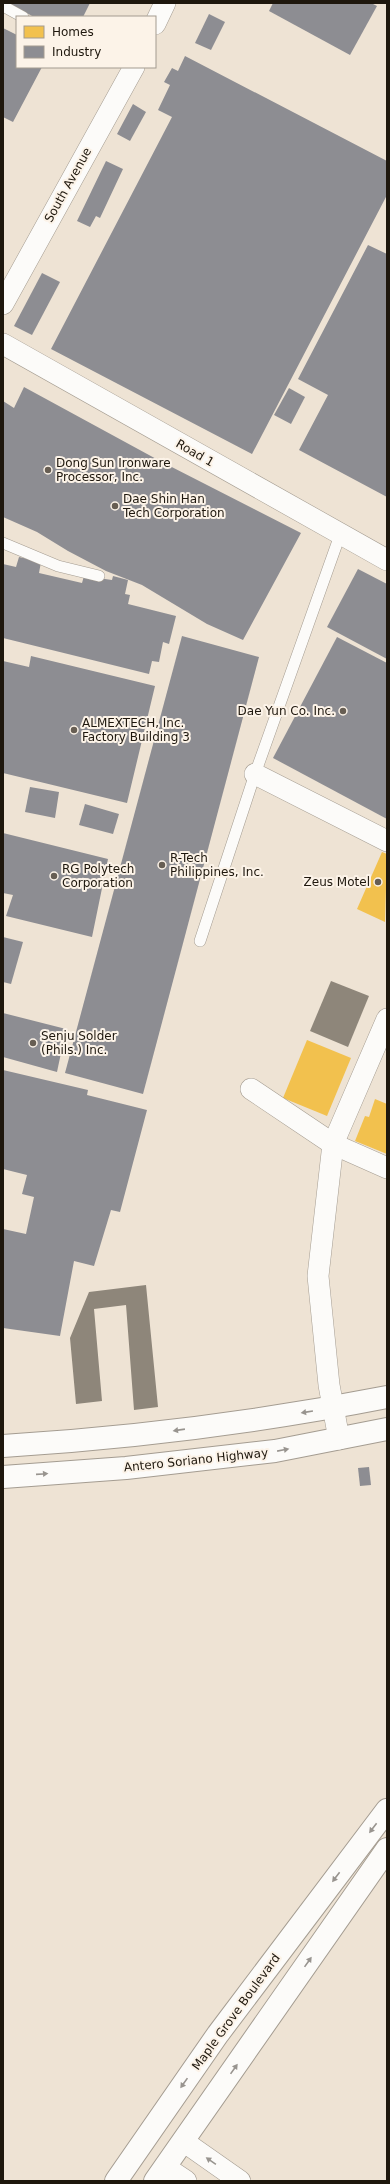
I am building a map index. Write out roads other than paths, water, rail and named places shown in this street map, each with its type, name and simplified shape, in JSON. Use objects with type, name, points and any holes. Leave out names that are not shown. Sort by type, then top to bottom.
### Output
[{"type":"main road","points":[[3,1446],[99,1439],[174,1431],[332,1408],[387,1397]]},
{"type":"main road","name":"Antero Soriano Highway","points":[[3,1477],[165,1464],[275,1451],[387,1429]]},
{"type":"main road","name":"Maple Grove Boulevard","points":[[116,2181],[218,2034],[387,1810]]},
{"type":"main road","points":[[160,2174],[382,1856]]},
{"type":"street","points":[[156,22],[166,3]]},
{"type":"street","name":"South Avenue","points":[[3,304],[128,69]]},
{"type":"street","name":"Road 1","points":[[3,344],[340,535],[387,560]]},
{"type":"street","points":[[255,774],[387,841]]},
{"type":"street","points":[[339,1439],[332,1408],[318,1276],[333,1144],[387,1019]]},
{"type":"street","points":[[251,1089],[333,1144],[387,1168]]},
{"type":"street","points":[[182,2142],[240,2181]]},
{"type":"street","points":[[160,2174],[186,2181]]},
{"type":"lane","points":[[3,6],[21,16]]},
{"type":"lane","points":[[200,941],[255,774],[340,535]]},
{"type":"lane","points":[[3,543],[58,566],[99,576]]},
{"type":"place","name":"Dong Sun Ironware Processor, Inc.","points":[[48,470]]},
{"type":"place","name":"Dae Shin Han Tech Corporation","points":[[115,506]]},
{"type":"place","name":"Dae Yun Co. Inc.","points":[[343,711]]},
{"type":"place","name":"ALMEXTECH, Inc. Factory Building 3","points":[[74,730]]},
{"type":"place","name":"R-Tech Philippines, Inc.","points":[[162,865]]},
{"type":"place","name":"RG Polytech Corporation","points":[[54,876]]},
{"type":"place","name":"Zeus Motel","points":[[378,882]]},
{"type":"place","name":"Senju Solder (Phils.) Inc.","points":[[33,1043]]}]
